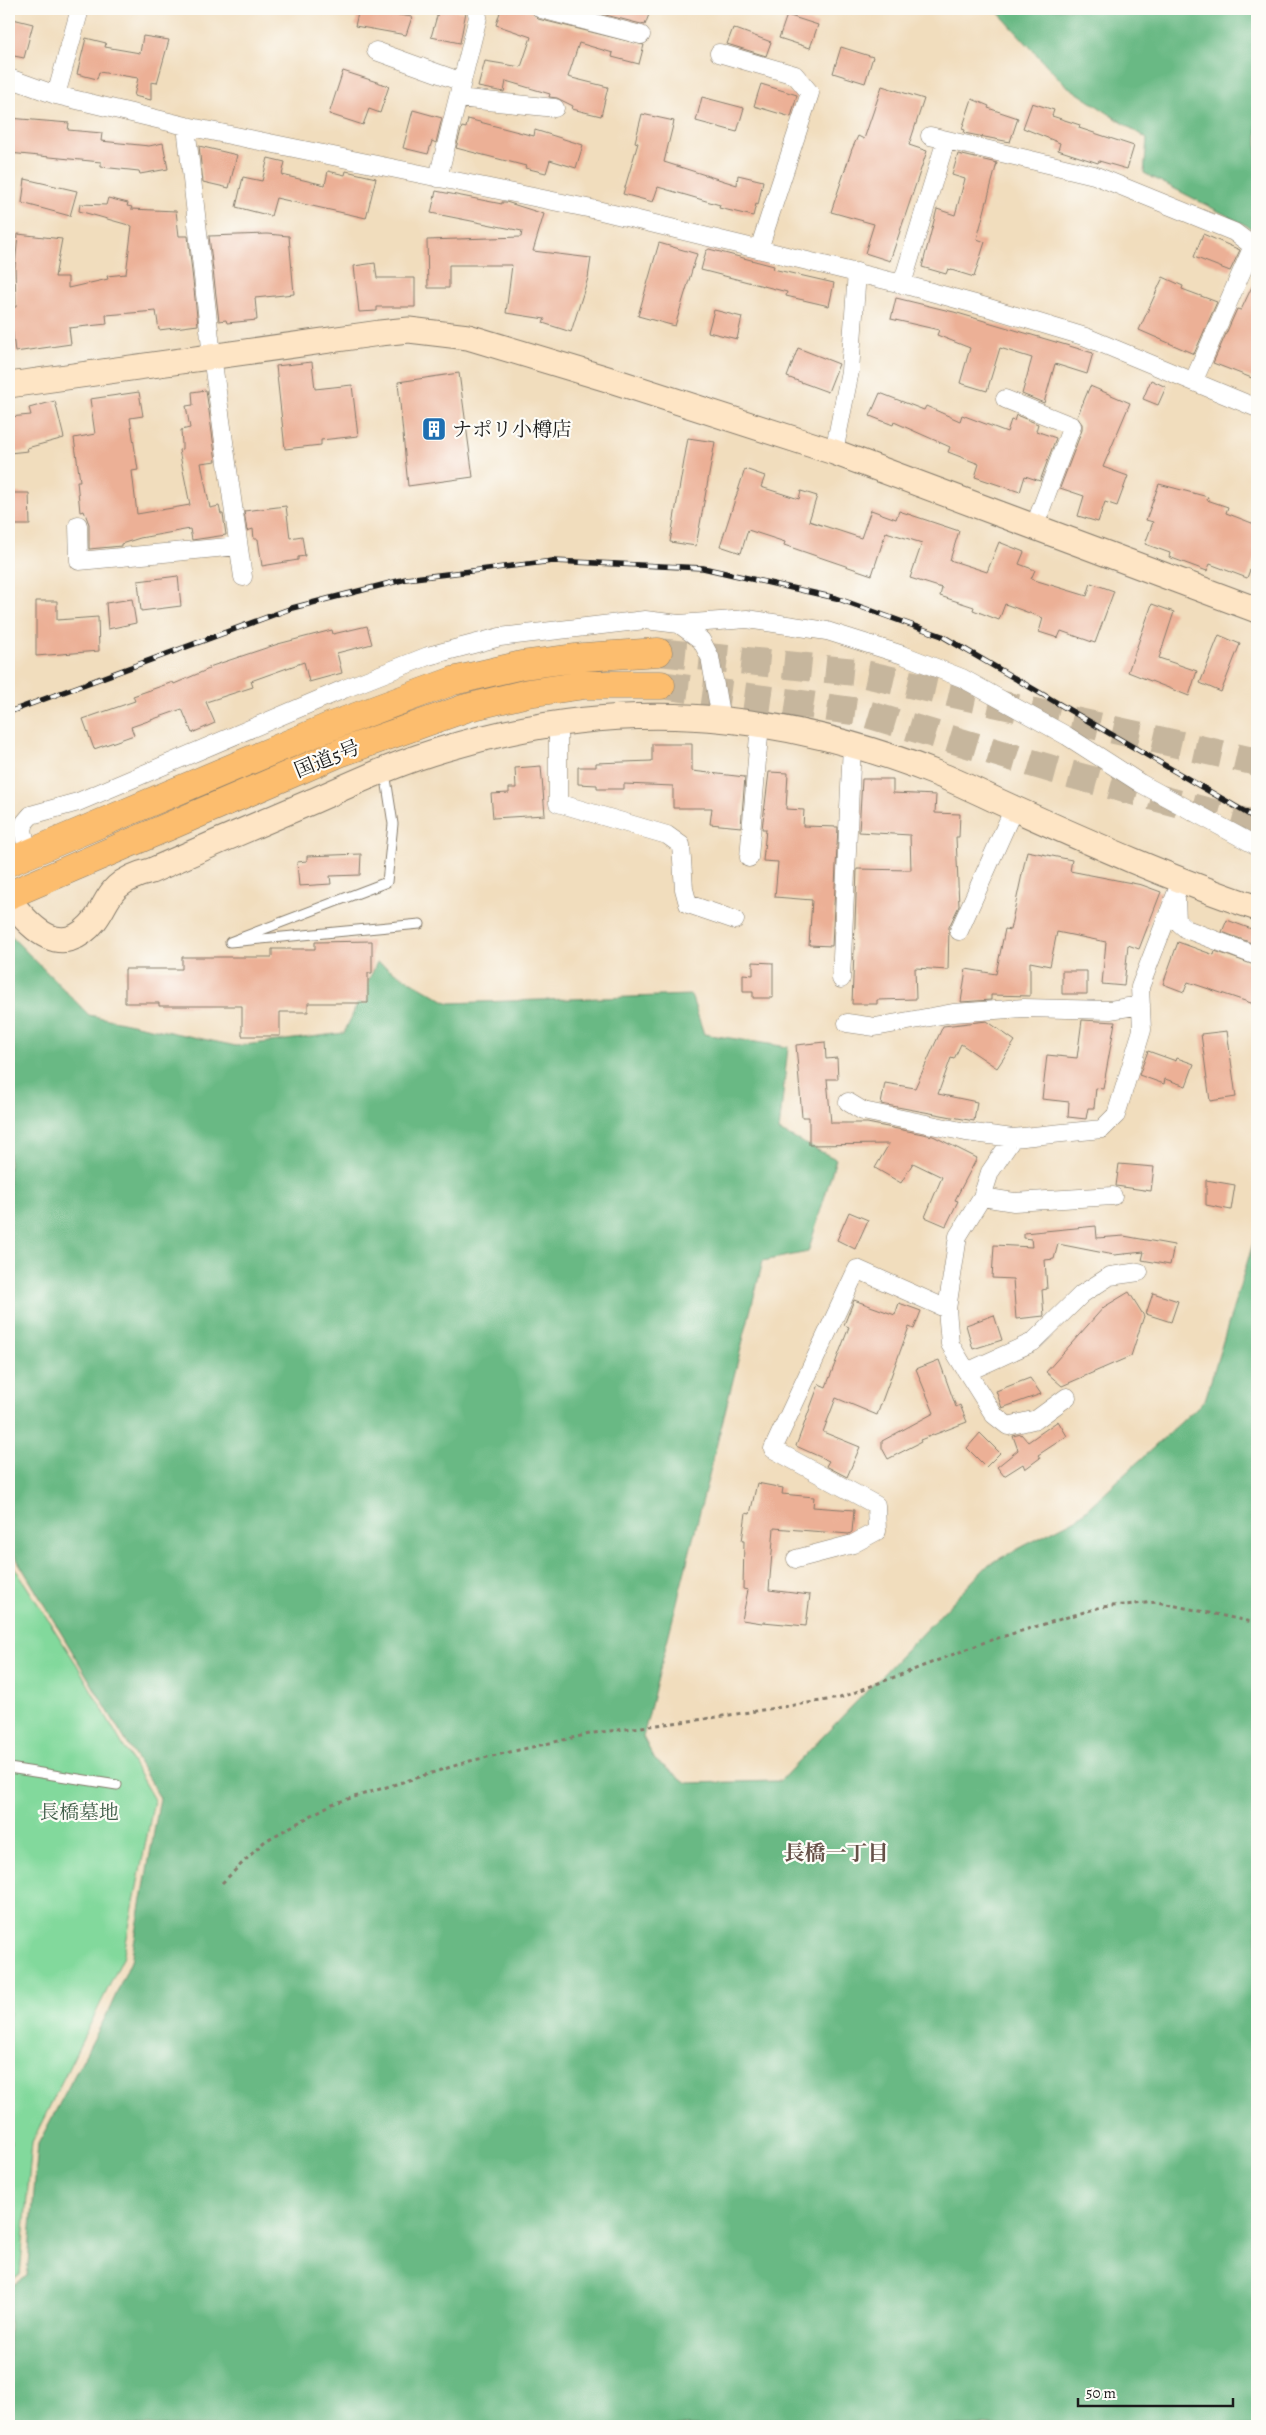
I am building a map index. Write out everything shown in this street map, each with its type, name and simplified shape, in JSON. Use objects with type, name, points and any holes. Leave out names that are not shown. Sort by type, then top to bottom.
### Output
[{"type":"highway","name":"国道5号","points":[[18,858],[331,726],[454,682],[522,665],[658,652]]},
{"type":"highway","name":"国道5号","points":[[9,895],[342,752],[466,708],[528,693],[585,685],[661,685]]},
{"type":"street","points":[[56,95],[80,9]]},
{"type":"street","points":[[438,178],[478,17],[476,9]]},
{"type":"street","points":[[542,9],[641,35]]},
{"type":"street","points":[[376,51],[460,90],[555,108]]},
{"type":"street","points":[[719,53],[794,75],[810,94],[759,249]]},
{"type":"street","points":[[9,78],[56,95],[186,126],[597,210],[857,272],[986,306],[1086,337],[1194,380],[1257,408]]},
{"type":"street","points":[[186,126],[212,356],[243,576]]},
{"type":"street","points":[[902,284],[938,138],[1094,175],[1234,232],[1253,246],[1194,380]]},
{"type":"street","points":[[834,452],[850,372],[857,272]]},
{"type":"street","points":[[9,385],[380,333],[409,330],[441,332],[468,338],[614,382],[834,452],[1034,525],[1257,610]]},
{"type":"street","points":[[1005,399],[1072,426],[1034,525]]},
{"type":"street","points":[[78,525],[79,561],[238,546]]},
{"type":"street","points":[[18,858],[22,830],[31,814],[78,802],[344,689],[428,656],[500,637],[568,628],[645,620],[679,624],[747,619],[827,631],[902,655],[962,678],[1067,736],[1140,783],[1257,846]]},
{"type":"street","points":[[679,624],[701,640],[710,657],[721,719]]},
{"type":"street","points":[[9,900],[36,932],[53,939],[69,938],[82,932],[95,920],[116,888],[135,874],[151,871],[384,770],[442,749],[496,735],[558,723],[664,714],[760,723],[852,745],[938,774],[1014,808],[1178,887],[1257,908]]},
{"type":"street","points":[[558,723],[558,802],[667,835],[681,845],[684,889],[688,904],[735,920]]},
{"type":"street","points":[[749,858],[760,723]]},
{"type":"street","points":[[841,980],[852,745]]},
{"type":"street","points":[[959,931],[1014,808]]},
{"type":"street","points":[[1178,887],[1177,921],[1186,930],[1257,956]]},
{"type":"street","points":[[848,1102],[863,1110],[966,1132],[1013,1138],[1102,1129],[1116,1115],[1142,1030],[1140,987],[1178,887]]},
{"type":"street","points":[[848,1023],[876,1027],[954,1013],[1024,1008],[1110,1010],[1141,1005]]},
{"type":"street","points":[[1013,1138],[990,1172],[982,1198],[958,1236],[947,1309],[950,1344],[994,1415],[1008,1426],[1037,1419],[1067,1397]]},
{"type":"street","points":[[982,1198],[1014,1202],[1113,1196]]},
{"type":"street","points":[[796,1559],[853,1544],[877,1531],[876,1505],[773,1448],[857,1269],[947,1309]]},
{"type":"street","points":[[968,1372],[1033,1342],[1082,1294],[1110,1276],[1139,1272]]},
{"type":"lane","points":[[384,770],[393,824],[387,882],[230,942],[420,924]]},
{"type":"lane","points":[[9,1768],[117,1785]]},
{"type":"path","points":[[222,1883],[265,1841],[332,1804],[470,1761],[594,1733],[704,1719],[840,1698],[988,1641],[1101,1607],[1157,1602],[1257,1624]]},
{"type":"green space","points":[[995,9],[1257,9],[1257,231],[1144,173],[1147,139],[1064,84]]},
{"type":"green space","points":[[9,934],[89,1015],[236,1046],[344,1033],[377,962],[449,1003],[691,995],[704,1034],[788,1047],[779,1131],[836,1159],[808,1252],[763,1261],[643,1737],[655,1760],[687,1783],[780,1781],[989,1564],[1076,1519],[1205,1400],[1257,1230],[1257,2426],[9,2426],[9,2287],[27,2276],[38,2144],[108,2012],[131,1961],[160,1798],[9,1546]]},
{"type":"green space","name":"長橋墓地","points":[[9,1559],[77,1665],[154,1800],[123,1958],[32,2142],[20,2275],[9,2281]]},
{"type":"building","points":[[359,9],[387,9],[386,13],[412,17],[406,35],[355,26]]},
{"type":"building","points":[[439,9],[466,12],[460,43],[431,37]]},
{"type":"building","points":[[501,9],[531,11],[538,19],[644,45],[639,64],[612,57],[613,53],[579,43],[568,77],[608,87],[601,116],[572,109],[573,106],[557,98],[549,97],[550,94],[506,81],[504,92],[478,87],[485,61],[521,67],[531,37],[496,25]]},
{"type":"building","points":[[582,9],[651,9],[645,25]]},
{"type":"building","points":[[787,15],[818,25],[810,48],[779,38]]},
{"type":"building","points":[[9,18],[33,24],[24,58],[9,55]]},
{"type":"building","points":[[733,28],[771,42],[766,56],[727,44]]},
{"type":"building","points":[[143,36],[169,40],[157,83],[151,82],[151,100],[134,96],[138,78],[99,72],[97,79],[77,74],[86,38],[106,43],[105,47],[140,53]]},
{"type":"building","points":[[841,47],[873,57],[865,83],[833,73]]},
{"type":"building","points":[[343,71],[389,86],[380,113],[369,109],[363,125],[329,114]]},
{"type":"building","points":[[761,84],[797,95],[791,117],[754,106]]},
{"type":"building","points":[[882,86],[924,99],[909,145],[927,151],[890,261],[865,253],[874,224],[831,212],[852,149],[858,136],[864,139]]},
{"type":"building","points":[[702,97],[744,108],[737,132],[696,121]]},
{"type":"building","points":[[972,99],[989,106],[988,108],[1018,118],[1010,142],[964,133],[965,130],[962,129]]},
{"type":"building","points":[[1032,103],[1054,110],[1052,116],[1080,125],[1079,128],[1134,146],[1127,169],[1099,161],[1098,163],[1058,150],[1060,143],[1023,128]]},
{"type":"building","points":[[413,110],[442,118],[436,143],[432,141],[428,154],[403,148]]},
{"type":"building","points":[[642,114],[674,121],[664,162],[737,185],[738,175],[763,181],[758,205],[756,204],[753,216],[719,208],[720,205],[658,187],[653,202],[623,194],[638,143],[635,142]]},
{"type":"building","points":[[9,118],[69,123],[68,130],[102,133],[101,141],[149,146],[163,143],[168,169],[140,174],[139,171],[101,167],[101,162],[9,153]]},
{"type":"building","points":[[468,119],[534,136],[535,130],[583,145],[576,168],[550,160],[546,173],[456,148],[462,127],[466,128]]},
{"type":"building","points":[[199,146],[237,155],[229,188],[203,182]]},
{"type":"building","points":[[958,154],[997,163],[977,239],[985,242],[974,277],[948,269],[946,274],[922,267],[937,209],[955,215],[965,179],[952,175]]},
{"type":"building","points":[[268,158],[285,162],[282,175],[325,185],[328,171],[345,175],[346,171],[376,178],[366,218],[276,198],[271,216],[236,207],[243,177],[262,181]]},
{"type":"building","points":[[25,179],[77,191],[70,216],[22,203]]},
{"type":"building","points":[[436,191],[502,204],[502,202],[506,202],[544,214],[533,251],[591,258],[588,278],[571,332],[543,323],[545,319],[506,313],[512,265],[449,265],[449,288],[428,288],[427,240],[521,237],[522,231],[431,213]]},
{"type":"building","points":[[108,198],[128,203],[127,206],[132,207],[131,209],[176,211],[179,236],[188,236],[198,325],[159,330],[156,311],[106,315],[107,324],[69,328],[71,344],[15,352],[10,308],[16,307],[15,267],[18,234],[62,239],[55,277],[68,277],[68,288],[108,279],[107,276],[126,274],[132,226],[79,211],[80,204],[106,205]]},
{"type":"building","points":[[267,234],[289,236],[294,294],[255,298],[257,320],[227,323],[226,320],[219,321],[209,236]]},
{"type":"building","points":[[1203,234],[1240,250],[1230,271],[1194,257]]},
{"type":"building","points":[[659,243],[697,254],[675,326],[638,316]]},
{"type":"building","points":[[709,249],[774,266],[773,269],[834,283],[829,306],[786,296],[787,292],[701,270],[706,251]]},
{"type":"building","points":[[375,263],[377,278],[415,278],[415,307],[377,307],[377,311],[359,312],[354,266]]},
{"type":"building","points":[[1257,276],[1257,380],[1213,363],[1237,309],[1241,310]]},
{"type":"building","points":[[1163,277],[1183,286],[1182,289],[1217,302],[1194,354],[1139,330]]},
{"type":"building","points":[[896,298],[954,312],[1093,353],[1087,374],[1055,364],[1044,403],[1022,394],[1032,358],[1000,348],[987,391],[960,383],[970,348],[937,335],[939,330],[891,319]]},
{"type":"building","points":[[714,310],[742,317],[737,339],[708,332]]},
{"type":"building","points":[[798,348],[839,364],[828,392],[787,377]]},
{"type":"building","points":[[312,362],[315,389],[352,385],[358,436],[321,440],[321,445],[285,449],[276,366]]},
{"type":"building","name":"ナポリ小樽店","points":[[459,373],[473,477],[408,486],[398,382]]},
{"type":"building","points":[[1151,380],[1166,387],[1158,405],[1143,399]]},
{"type":"building","points":[[1090,386],[1130,403],[1103,467],[1128,476],[1117,506],[1105,502],[1098,522],[1078,516],[1084,496],[1060,488],[1082,430],[1082,424],[1077,417]]},
{"type":"building","points":[[206,390],[216,461],[201,463],[210,508],[219,506],[221,514],[223,514],[226,535],[192,540],[190,529],[140,538],[121,544],[121,546],[89,549],[89,524],[84,511],[80,512],[77,481],[80,481],[74,438],[95,434],[90,399],[139,392],[143,416],[130,418],[138,470],[132,471],[137,514],[190,505],[179,450],[182,449],[181,430],[190,428],[186,406],[193,405],[192,392]]},
{"type":"building","points":[[880,393],[924,410],[926,406],[960,421],[962,415],[1007,432],[1011,420],[1014,421],[1016,415],[1038,424],[1036,431],[1056,438],[1040,481],[1025,476],[1020,492],[975,477],[979,464],[948,452],[950,447],[894,422],[893,425],[870,416]]},
{"type":"building","points":[[55,401],[64,438],[27,448],[28,451],[9,453],[9,417],[31,415],[29,408]]},
{"type":"building","points":[[688,438],[715,442],[696,546],[670,542]]},
{"type":"building","points":[[745,469],[765,476],[761,487],[799,499],[801,491],[817,496],[809,521],[861,538],[871,510],[896,519],[899,511],[959,531],[950,560],[987,572],[999,542],[1024,552],[1019,564],[1035,570],[1031,579],[1087,596],[1091,583],[1114,591],[1095,643],[1061,631],[1058,638],[1039,632],[1043,618],[1005,604],[999,620],[973,610],[974,607],[940,596],[942,588],[910,578],[922,543],[886,532],[872,575],[784,545],[785,542],[748,530],[741,553],[720,546]]},
{"type":"building","points":[[1159,484],[1208,497],[1207,500],[1228,507],[1226,513],[1257,525],[1257,551],[1247,578],[1210,564],[1207,571],[1169,557],[1170,553],[1145,544],[1153,522],[1146,520]]},
{"type":"building","points":[[9,493],[29,493],[30,525],[9,525]]},
{"type":"building","points":[[286,506],[290,538],[302,536],[305,556],[298,557],[298,560],[262,566],[258,539],[254,539],[253,529],[247,531],[244,511]]},
{"type":"building","points":[[178,576],[181,606],[141,611],[138,581]]},
{"type":"building","points":[[132,599],[136,623],[108,629],[106,603]]},
{"type":"building","points":[[36,601],[57,601],[57,620],[98,617],[99,651],[36,656]]},
{"type":"building","points":[[1152,604],[1174,612],[1159,658],[1197,671],[1189,696],[1128,672]]},
{"type":"building","points":[[367,626],[372,644],[337,653],[342,673],[309,682],[304,662],[251,681],[253,687],[206,702],[215,723],[192,733],[182,709],[131,727],[134,735],[94,749],[83,719],[135,701],[133,696],[173,682],[174,684],[209,669],[209,667],[278,644],[332,630],[333,634]]},
{"type":"building","points":[[1219,635],[1240,644],[1221,692],[1200,683]]},
{"type":"building","points":[[652,744],[692,744],[692,771],[745,777],[741,827],[710,824],[712,808],[673,808],[673,786],[624,784],[624,789],[597,789],[597,785],[578,784],[578,767],[596,767],[596,763],[652,761]]},
{"type":"building","points":[[541,766],[545,815],[493,818],[491,794],[509,793],[509,788],[516,788],[515,768]]},
{"type":"building","points":[[769,772],[788,773],[786,809],[804,810],[803,826],[838,827],[832,946],[809,945],[812,900],[775,897],[778,862],[763,861],[766,829],[762,829]]},
{"type":"building","points":[[862,779],[893,779],[893,793],[936,795],[935,813],[960,814],[959,837],[956,837],[959,906],[949,927],[948,970],[915,968],[916,999],[877,1000],[877,1004],[852,1004],[857,869],[911,870],[910,835],[859,832]]},
{"type":"building","points":[[1027,851],[1072,860],[1070,871],[1142,885],[1161,892],[1139,949],[1128,945],[1124,986],[1102,984],[1106,942],[1057,932],[1050,966],[1030,962],[1030,996],[991,995],[991,1000],[961,1002],[966,969],[996,974],[1005,929],[1010,930]]},
{"type":"building","points":[[361,854],[360,875],[330,876],[331,884],[299,886],[297,862],[307,861],[307,856]]},
{"type":"building","points":[[1227,920],[1257,931],[1257,945],[1222,932]]},
{"type":"building","points":[[372,941],[372,973],[368,973],[368,1003],[308,1003],[308,1012],[280,1012],[280,1036],[242,1036],[242,1006],[159,1006],[159,1003],[125,1003],[125,969],[182,969],[182,957],[272,957],[272,949],[315,949],[315,942]]},
{"type":"building","points":[[1178,942],[1214,955],[1215,951],[1257,966],[1257,1005],[1188,982],[1184,992],[1163,984]]},
{"type":"building","points":[[753,962],[773,963],[773,998],[753,998],[753,992],[743,992],[743,974],[753,975]]},
{"type":"building","points":[[1062,971],[1087,971],[1087,994],[1062,994]]},
{"type":"building","points":[[1082,1020],[1115,1022],[1103,1089],[1096,1088],[1094,1108],[1088,1108],[1086,1119],[1068,1117],[1069,1102],[1042,1099],[1047,1055],[1077,1058]]},
{"type":"building","points":[[987,1021],[1015,1041],[997,1068],[961,1044],[954,1059],[951,1058],[938,1094],[977,1102],[974,1121],[881,1104],[885,1083],[915,1088],[943,1026]]},
{"type":"building","points":[[1227,1031],[1236,1097],[1210,1101],[1201,1034]]},
{"type":"building","points":[[825,1042],[826,1059],[837,1058],[838,1079],[827,1079],[831,1123],[867,1123],[933,1136],[977,1158],[955,1200],[958,1201],[946,1226],[925,1217],[942,1177],[913,1163],[901,1183],[875,1168],[889,1144],[809,1145],[809,1117],[802,1117],[796,1045]]},
{"type":"building","points":[[1148,1051],[1176,1061],[1177,1058],[1194,1064],[1186,1086],[1165,1079],[1164,1084],[1139,1075]]},
{"type":"building","points":[[1119,1164],[1154,1167],[1151,1191],[1116,1186]]},
{"type":"building","points":[[1206,1180],[1235,1185],[1231,1210],[1206,1205]]},
{"type":"building","points":[[849,1212],[868,1220],[855,1249],[837,1240]]},
{"type":"building","points":[[1096,1226],[1097,1238],[1124,1236],[1174,1245],[1170,1265],[1142,1260],[1144,1252],[1114,1255],[1058,1244],[1054,1259],[1045,1260],[1047,1289],[1042,1290],[1044,1316],[1016,1319],[1013,1279],[992,1278],[994,1245],[1032,1247],[1031,1239],[1024,1238],[1024,1233]]},
{"type":"building","points":[[1129,1292],[1144,1316],[1131,1356],[1062,1386],[1046,1372],[1104,1307]]},
{"type":"building","points":[[1153,1293],[1178,1301],[1171,1322],[1146,1314]]},
{"type":"building","points":[[854,1300],[895,1315],[899,1303],[921,1311],[914,1329],[909,1327],[877,1415],[836,1398],[823,1432],[860,1447],[847,1477],[826,1466],[829,1461],[796,1446],[819,1384],[826,1387],[849,1327],[844,1325]]},
{"type":"building","points":[[994,1315],[1002,1340],[973,1349],[966,1325]]},
{"type":"building","points":[[939,1360],[956,1407],[960,1405],[967,1422],[920,1440],[921,1442],[888,1459],[882,1448],[882,1441],[934,1413],[916,1369]]},
{"type":"building","points":[[1030,1378],[1041,1394],[1002,1408],[996,1391]]},
{"type":"building","points":[[1058,1421],[1067,1436],[1038,1455],[1040,1458],[1025,1469],[1023,1464],[1004,1476],[997,1467],[1018,1450],[1013,1436],[1021,1434],[1028,1442]]},
{"type":"building","points":[[980,1433],[1000,1453],[986,1467],[967,1448]]},
{"type":"building","points":[[757,1483],[783,1488],[782,1494],[814,1497],[813,1507],[854,1510],[852,1532],[849,1534],[774,1528],[769,1590],[810,1595],[806,1626],[742,1620],[748,1590],[743,1589],[744,1541],[742,1541],[746,1513],[750,1514]]},
{"type":"tunnel","points":[[658,652],[856,672],[1257,762]]},
{"type":"tunnel","points":[[661,685],[860,712],[1055,770],[1257,825]]},
{"type":"railway","points":[[9,712],[292,608],[406,579],[553,561],[703,568],[836,598],[942,636],[1257,819]]},
{"type":"place","name":"ナポリ小樽店","points":[[434,429]]},
{"type":"district","name":"長橋一丁目","points":[[836,1853]]}]
